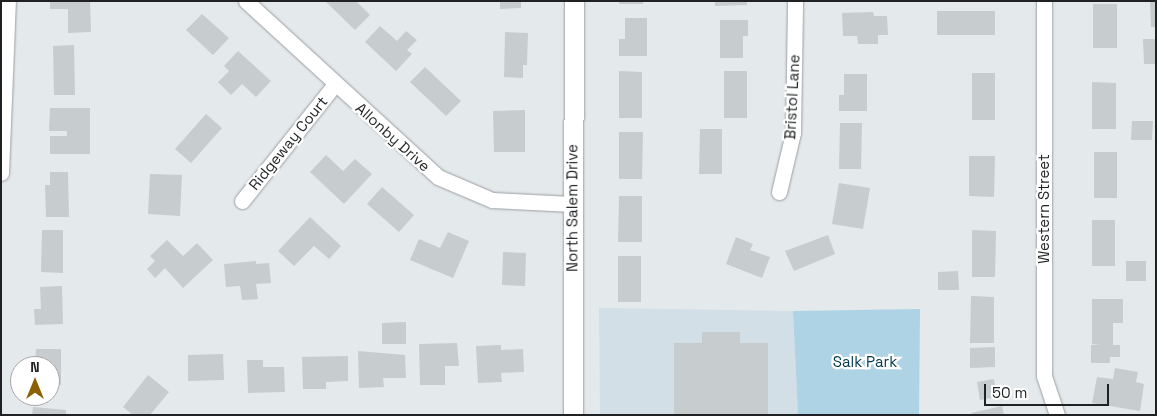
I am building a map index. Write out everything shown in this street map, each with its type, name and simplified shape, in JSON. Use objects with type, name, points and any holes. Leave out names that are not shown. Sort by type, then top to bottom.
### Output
[{"type":"street","points":[[1,173],[8,1]]},
{"type":"street","name":"Allonby Drive","points":[[246,1],[438,177],[492,200],[572,204]]},
{"type":"street","name":"North Salem Drive","points":[[573,415],[572,204],[574,1]]},
{"type":"street","name":"Bristol Lane","points":[[778,192],[794,133],[795,1]]},
{"type":"street","name":"Western Street","points":[[1044,1],[1044,376],[1057,415]]},
{"type":"street","name":"Ridgeway Court","points":[[242,201],[335,84]]},
{"type":"shaded area","points":[[599,308],[793,311],[798,415],[600,415]]},
{"type":"green space","name":"Salk Park","points":[[920,309],[919,415],[798,415],[793,311]]},
{"type":"building","points":[[50,1],[90,1],[91,32],[68,33],[68,9],[50,9]]},
{"type":"building","points":[[325,1],[356,1],[370,15],[355,30]]},
{"type":"building","points":[[500,1],[521,1],[521,8],[500,9]]},
{"type":"building","points":[[619,1],[643,1],[643,4],[619,4]]},
{"type":"building","points":[[715,1],[747,1],[747,5],[715,6]]},
{"type":"building","points":[[1150,1],[1156,1],[1156,27],[1151,27]]},
{"type":"building","points":[[1093,4],[1117,4],[1117,48],[1093,48]]},
{"type":"building","points":[[937,11],[995,11],[995,35],[937,35]]},
{"type":"building","points":[[873,12],[874,16],[887,16],[888,35],[878,35],[878,44],[858,44],[857,36],[843,36],[842,13]]},
{"type":"building","points":[[202,14],[229,38],[213,55],[186,30]]},
{"type":"building","points":[[625,18],[647,18],[647,56],[619,56],[619,39],[625,39]]},
{"type":"building","points":[[720,20],[748,20],[748,36],[743,36],[743,58],[720,58]]},
{"type":"building","points":[[380,26],[397,41],[406,31],[417,40],[407,50],[412,54],[396,71],[365,42]]},
{"type":"building","points":[[505,32],[528,33],[527,65],[523,65],[523,78],[504,77]]},
{"type":"building","points":[[1143,39],[1156,39],[1156,64],[1144,64]]},
{"type":"building","points":[[74,45],[75,95],[54,95],[53,46]]},
{"type":"building","points":[[238,51],[271,81],[256,97],[242,84],[231,95],[218,82],[229,71],[224,66]]},
{"type":"building","points":[[425,67],[461,101],[446,116],[410,82]]},
{"type":"building","points":[[619,71],[642,72],[642,118],[619,118]]},
{"type":"building","points":[[724,71],[747,71],[747,118],[724,118]]},
{"type":"building","points":[[972,73],[995,73],[995,120],[972,120]]},
{"type":"building","points":[[844,74],[867,74],[867,111],[839,111],[839,95],[844,95]]},
{"type":"building","points":[[1092,82],[1116,83],[1116,129],[1092,129]]},
{"type":"building","points":[[50,108],[90,108],[90,154],[50,154],[50,136],[67,136],[67,131],[49,131]]},
{"type":"building","points":[[525,110],[525,152],[494,152],[493,111]]},
{"type":"building","points":[[206,114],[222,128],[191,163],[175,149]]},
{"type":"building","points":[[1132,121],[1153,121],[1152,140],[1131,140]]},
{"type":"building","points":[[840,123],[862,123],[861,169],[839,169]]},
{"type":"building","points":[[700,129],[722,129],[722,174],[699,174]]},
{"type":"building","points":[[619,132],[643,132],[642,179],[619,179]]},
{"type":"building","points":[[1094,152],[1117,152],[1117,198],[1094,198]]},
{"type":"building","points":[[326,155],[343,171],[355,159],[372,174],[344,204],[310,172]]},
{"type":"building","points":[[969,156],[995,156],[994,197],[969,196]]},
{"type":"building","points":[[50,172],[68,172],[69,217],[46,217],[45,185],[50,185]]},
{"type":"building","points":[[150,174],[182,175],[180,216],[148,214]]},
{"type":"building","points":[[839,183],[870,188],[863,229],[832,224]]},
{"type":"building","points":[[382,187],[414,215],[399,232],[367,204]]},
{"type":"building","points":[[619,196],[642,196],[642,242],[618,242]]},
{"type":"building","points":[[310,217],[341,246],[329,259],[314,246],[294,266],[278,251]]},
{"type":"building","points":[[1092,220],[1115,220],[1115,266],[1092,266]]},
{"type":"building","points":[[42,230],[63,230],[63,273],[41,272]]},
{"type":"building","points":[[972,230],[996,231],[995,277],[972,277]]},
{"type":"building","points":[[448,232],[469,241],[453,278],[410,260],[419,239],[440,248]]},
{"type":"building","points":[[828,235],[835,254],[794,271],[785,251]]},
{"type":"building","points":[[736,237],[753,244],[750,250],[770,257],[762,278],[726,264]]},
{"type":"building","points":[[167,240],[183,256],[197,243],[213,260],[183,288],[165,268],[155,278],[147,269],[155,261],[150,256]]},
{"type":"building","points":[[503,252],[526,253],[525,286],[502,285]]},
{"type":"building","points":[[618,256],[641,256],[641,302],[618,302]]},
{"type":"building","points":[[256,261],[256,264],[269,263],[271,283],[256,284],[258,299],[242,300],[240,286],[226,287],[224,264]]},
{"type":"building","points":[[1126,261],[1146,261],[1146,281],[1126,281]]},
{"type":"building","points":[[958,271],[959,290],[938,290],[938,272]]},
{"type":"building","points":[[62,286],[63,324],[35,325],[34,309],[41,309],[40,287]]},
{"type":"building","points":[[971,296],[994,297],[994,343],[970,343]]},
{"type":"building","points":[[1092,299],[1123,299],[1123,323],[1113,323],[1113,345],[1120,345],[1120,357],[1110,357],[1110,363],[1091,363],[1091,345],[1101,345],[1092,344]]},
{"type":"building","points":[[406,322],[406,344],[382,344],[382,323]]},
{"type":"building","points":[[702,332],[740,332],[740,343],[768,343],[768,415],[674,415],[674,343],[702,343]]},
{"type":"building","points":[[457,343],[459,366],[445,366],[445,385],[420,385],[419,344]]},
{"type":"building","points":[[501,345],[501,350],[523,349],[524,372],[501,373],[502,382],[478,383],[476,346]]},
{"type":"building","points":[[995,347],[995,367],[970,368],[970,348]]},
{"type":"building","points":[[36,349],[61,349],[61,385],[60,356],[36,356]]},
{"type":"building","points":[[358,351],[405,355],[406,378],[383,378],[384,387],[359,388]]},
{"type":"building","points":[[223,354],[224,380],[188,381],[188,355]]},
{"type":"building","points":[[348,356],[348,381],[326,382],[326,389],[303,389],[302,357]]},
{"type":"building","points":[[247,360],[263,360],[263,367],[284,367],[285,392],[248,393]]},
{"type":"building","points":[[1115,368],[1138,372],[1136,382],[1144,384],[1140,411],[1092,403],[1097,377],[1113,379]]},
{"type":"building","points":[[148,375],[169,392],[150,415],[133,415],[123,407]]},
{"type":"building","points":[[994,379],[997,397],[980,400],[977,382]]},
{"type":"building","points":[[1002,406],[1004,415],[972,415],[971,413]]},
{"type":"building","points":[[33,407],[66,410],[66,415],[32,415]]}]
